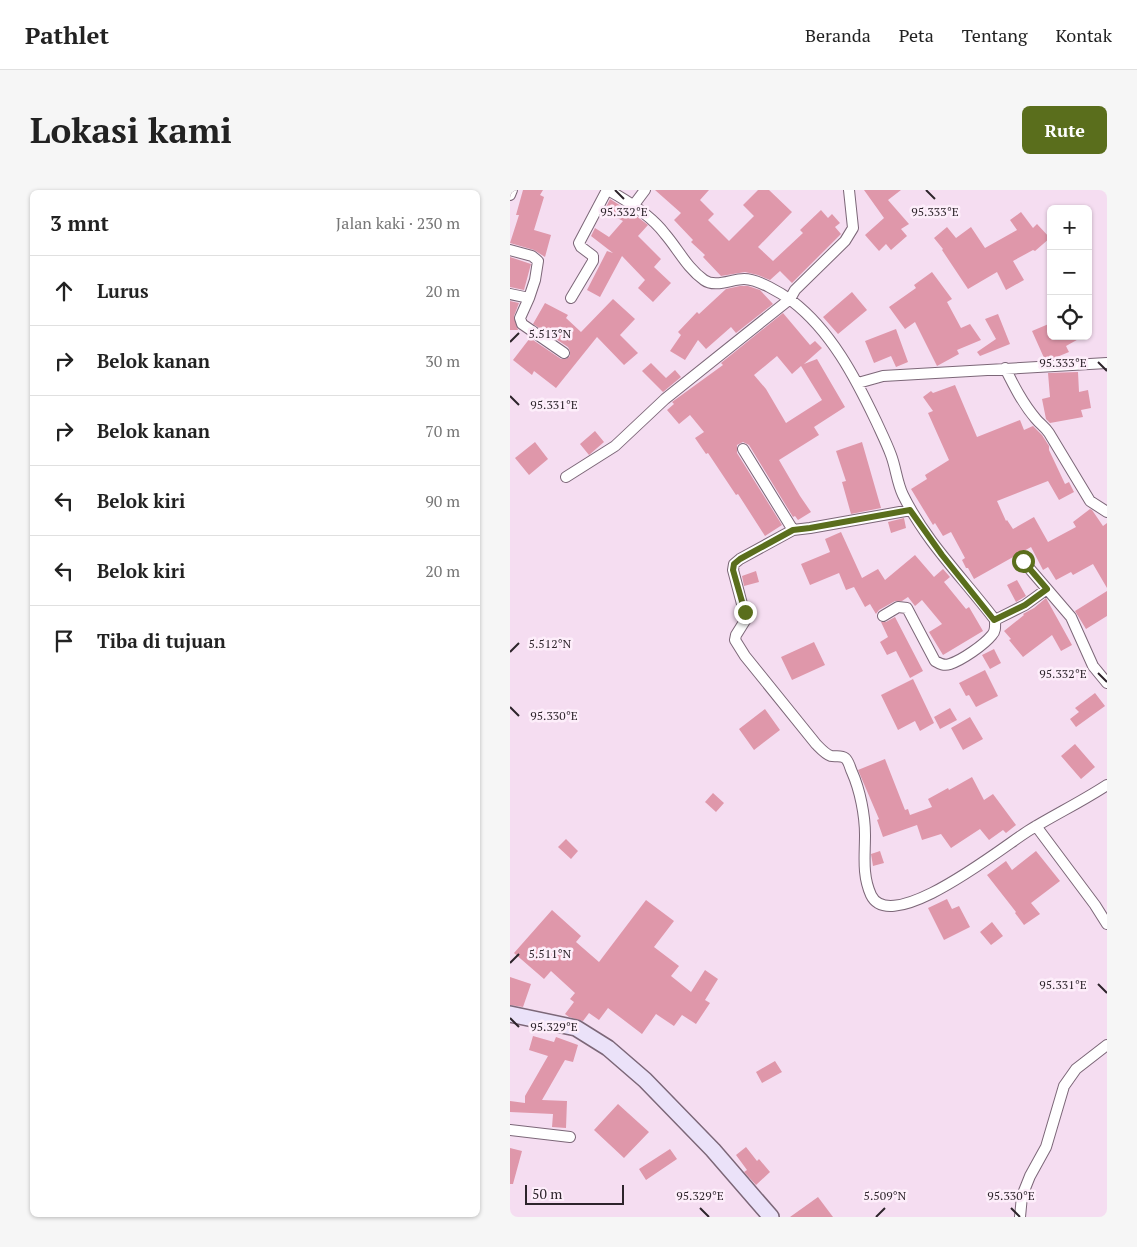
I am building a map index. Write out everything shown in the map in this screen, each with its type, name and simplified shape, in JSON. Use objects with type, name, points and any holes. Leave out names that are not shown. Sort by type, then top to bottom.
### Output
[{"type":"main road","points":[[510,1014],[576,1028],[608,1048],[645,1080],[713,1150],[771,1217]]},
{"type":"street","points":[[510,195],[512,190]]},
{"type":"street","points":[[571,298],[593,262],[593,256],[581,247],[579,243],[608,190],[659,226],[687,263],[704,280],[712,284],[745,279],[752,280],[790,299],[804,310],[831,341],[858,383],[891,454],[901,493],[910,510],[942,555],[994,620],[995,629],[992,635],[977,648],[948,665],[935,661],[907,608],[898,607],[883,616]]},
{"type":"street","points":[[633,206],[645,190]]},
{"type":"street","points":[[566,477],[615,446],[665,399],[790,299],[795,290],[845,241],[853,228],[849,190]]},
{"type":"street","points":[[510,250],[532,256],[538,261],[535,280],[520,318],[522,324],[564,354]]},
{"type":"street","points":[[510,294],[529,298]]},
{"type":"street","points":[[858,383],[883,376],[1107,363]]},
{"type":"street","points":[[1005,368],[1016,390],[1037,421],[1044,425],[1090,501],[1107,512]]},
{"type":"street","points":[[743,449],[793,530]]},
{"type":"street","points":[[910,510],[793,530],[740,559],[734,564],[733,570],[746,619],[735,640],[745,656],[816,744],[828,754],[843,757],[848,762],[854,776],[862,808],[865,833],[865,877],[872,896],[879,905],[886,907],[906,904],[954,882],[1036,826],[1107,786]]},
{"type":"street","points":[[1023,561],[1071,617],[1093,666],[1107,683]]},
{"type":"street","points":[[994,620],[1025,605],[1047,589]]},
{"type":"street","points":[[1036,826],[1107,924]]},
{"type":"street","points":[[1020,1217],[1022,1196],[1030,1176],[1046,1147],[1064,1086],[1076,1069],[1107,1045]]},
{"type":"street","points":[[510,1130],[570,1137]]},
{"type":"building","points":[[523,190],[543,190],[540,195],[544,197],[534,230],[551,235],[545,257],[534,250],[510,243],[519,215],[516,215]]},
{"type":"building","points":[[655,190],[709,190],[700,200],[714,214],[708,220],[729,241],[754,216],[743,205],[758,190],[769,190],[792,212],[758,247],[773,261],[803,233],[800,230],[821,210],[828,218],[832,214],[840,223],[835,227],[841,234],[792,283],[780,271],[770,280],[745,272],[721,276],[703,257],[705,255],[691,242],[693,240],[674,220],[681,213]]},
{"type":"building","points":[[864,190],[901,190],[888,200],[909,224],[901,229],[907,236],[891,250],[886,244],[879,251],[865,235],[884,218]]},
{"type":"building","points":[[610,199],[648,225],[638,236],[661,259],[654,267],[671,283],[653,302],[638,288],[645,280],[622,256],[600,297],[587,290],[607,251],[613,253],[591,236],[595,228],[609,237],[623,221],[604,211]]},
{"type":"building","points":[[1021,212],[1033,228],[1037,224],[1047,235],[1047,241],[1035,251],[1033,250],[1013,261],[1024,280],[1006,290],[997,272],[968,289],[934,238],[947,227],[956,238],[971,227],[985,248],[1017,230],[1010,220]]},
{"type":"building","points":[[510,257],[531,264],[524,290],[510,287]]},
{"type":"building","points":[[932,272],[952,299],[947,302],[961,328],[970,324],[981,340],[957,350],[959,354],[937,366],[915,322],[905,329],[889,307],[916,288],[914,285]]},
{"type":"building","points":[[748,286],[760,290],[773,304],[736,333],[731,327],[706,349],[698,340],[685,360],[670,351],[681,335],[678,332],[697,312],[699,314],[726,289]]},
{"type":"building","points":[[852,292],[867,310],[838,334],[823,317]]},
{"type":"building","points":[[613,299],[635,319],[620,335],[638,353],[624,365],[597,337],[556,388],[534,371],[532,375],[513,360],[530,338],[561,359],[566,359],[570,356],[568,347],[533,324],[545,303],[568,315],[566,318],[581,332]]},
{"type":"building","points":[[510,301],[519,303],[514,316],[518,330],[510,330]]},
{"type":"building","points":[[783,313],[810,345],[815,341],[822,348],[804,364],[817,359],[845,407],[814,427],[819,435],[779,460],[811,512],[798,520],[795,516],[793,517],[749,445],[743,442],[737,445],[737,453],[782,525],[765,536],[738,494],[736,495],[708,453],[706,454],[695,438],[704,432],[690,415],[679,424],[667,410],[674,404],[672,402],[723,365],[721,363]],"holes":[[[777,356],[792,374],[801,366],[822,400],[786,423],[766,389],[754,375]]]},
{"type":"building","points":[[998,314],[1010,344],[980,356],[977,352],[996,339],[985,319]]},
{"type":"building","points":[[1047,325],[1047,340],[1077,340],[1066,346],[1069,352],[1045,360],[1032,331]]},
{"type":"building","points":[[896,329],[908,362],[896,367],[891,356],[874,363],[865,341]]},
{"type":"building","points":[[651,363],[666,378],[675,370],[681,377],[663,392],[642,371]]},
{"type":"building","points":[[1078,372],[1079,392],[1088,390],[1091,408],[1081,410],[1083,417],[1050,423],[1046,419],[1042,399],[1050,397],[1048,373]]},
{"type":"building","points":[[955,385],[977,437],[1020,420],[1024,430],[1033,426],[1049,446],[1049,450],[1065,484],[1069,482],[1074,492],[1059,500],[1048,481],[997,501],[1006,521],[1013,529],[1034,517],[1048,542],[1076,527],[1073,522],[1090,509],[1092,510],[1103,526],[1107,523],[1107,588],[1093,564],[1073,575],[1071,572],[1056,580],[1048,567],[1043,570],[1031,547],[974,579],[962,560],[965,558],[951,532],[943,536],[935,523],[933,525],[911,489],[927,479],[925,475],[949,460],[928,413],[933,411],[923,397],[931,391],[933,393]]},
{"type":"building","points":[[595,431],[604,442],[589,455],[580,444]]},
{"type":"building","points":[[535,442],[548,459],[529,475],[515,458]]},
{"type":"building","points":[[862,442],[881,508],[851,514],[842,482],[846,481],[836,451]]},
{"type":"building","points":[[904,518],[906,528],[891,533],[888,522]]},
{"type":"building","points":[[841,532],[862,578],[878,569],[885,580],[915,555],[934,577],[943,569],[950,577],[944,582],[966,609],[969,607],[983,631],[943,655],[929,632],[942,624],[922,600],[915,606],[908,597],[902,601],[895,601],[879,610],[876,614],[870,604],[865,607],[854,587],[846,590],[839,573],[810,585],[801,564],[830,552],[825,539]]},
{"type":"building","points":[[756,571],[759,582],[744,586],[742,576]]},
{"type":"building","points":[[1017,580],[1026,596],[1016,602],[1007,585]]},
{"type":"building","points":[[1107,591],[1107,616],[1086,629],[1075,611]]},
{"type":"building","points":[[1046,598],[1072,645],[1061,651],[1052,635],[1023,657],[1004,631],[1023,614]]},
{"type":"building","points":[[895,617],[923,671],[910,678],[896,651],[887,655],[880,642],[888,637],[881,622],[886,622]]},
{"type":"building","points":[[814,642],[825,665],[792,680],[781,657]]},
{"type":"building","points":[[994,649],[1001,663],[990,669],[982,655]]},
{"type":"building","points":[[985,670],[998,696],[976,707],[969,695],[966,696],[959,683]]},
{"type":"building","points":[[913,679],[934,723],[920,731],[915,721],[898,730],[881,695]]},
{"type":"building","points":[[1095,693],[1105,706],[1076,727],[1070,719],[1079,712],[1075,708]]},
{"type":"building","points":[[950,708],[957,720],[940,729],[934,717]]},
{"type":"building","points":[[765,709],[780,730],[754,750],[739,729]]},
{"type":"building","points":[[970,717],[983,739],[963,750],[951,728]]},
{"type":"building","points":[[1075,744],[1095,767],[1081,779],[1061,756]]},
{"type":"building","points":[[885,759],[905,810],[908,809],[910,815],[932,807],[928,799],[972,777],[984,800],[993,794],[1016,825],[1006,833],[1003,830],[989,840],[980,829],[951,848],[941,834],[922,840],[917,825],[883,837],[877,820],[879,819],[858,770]]},
{"type":"building","points":[[713,793],[724,803],[716,812],[705,802]]},
{"type":"building","points":[[566,839],[578,851],[571,859],[558,847]]},
{"type":"building","points":[[880,851],[884,863],[873,866],[871,854]]},
{"type":"building","points":[[1036,851],[1060,881],[1031,903],[1040,914],[1024,925],[987,875],[1006,861],[1012,870]]},
{"type":"building","points":[[947,899],[952,909],[959,906],[970,927],[944,940],[928,908]]},
{"type":"building","points":[[646,900],[674,921],[654,947],[679,966],[671,976],[691,992],[705,970],[718,979],[705,1000],[710,1003],[696,1024],[682,1015],[674,1026],[656,1014],[642,1034],[608,1008],[599,1020],[589,1013],[583,1021],[569,1017],[565,1014],[574,1002],[570,999],[575,993],[551,971],[544,979],[514,953],[552,910],[581,936],[576,942],[599,962]]},
{"type":"building","points":[[992,922],[1003,936],[991,945],[980,932]]},
{"type":"building","points":[[510,977],[531,984],[523,1007],[510,1005]]},
{"type":"building","points":[[533,1036],[554,1042],[556,1037],[578,1045],[573,1062],[565,1060],[542,1100],[567,1101],[566,1128],[552,1127],[553,1114],[510,1112],[510,1101],[525,1103],[525,1096],[548,1056],[529,1050]]},
{"type":"building","points":[[775,1061],[782,1072],[762,1083],[756,1072]]},
{"type":"building","points":[[618,1104],[649,1132],[624,1158],[594,1130]]},
{"type":"building","points":[[746,1147],[757,1161],[759,1159],[770,1172],[756,1185],[744,1172],[747,1170],[736,1155]]},
{"type":"building","points":[[510,1148],[522,1151],[513,1184],[510,1184]]},
{"type":"building","points":[[670,1149],[677,1159],[646,1180],[639,1169]]},
{"type":"building","points":[[818,1197],[833,1217],[790,1217]]},
{"type":"route","points":[[745,612],[733,570],[734,564],[793,530],[910,510],[942,555],[994,620],[1025,605],[1047,589],[1023,561]]}]
